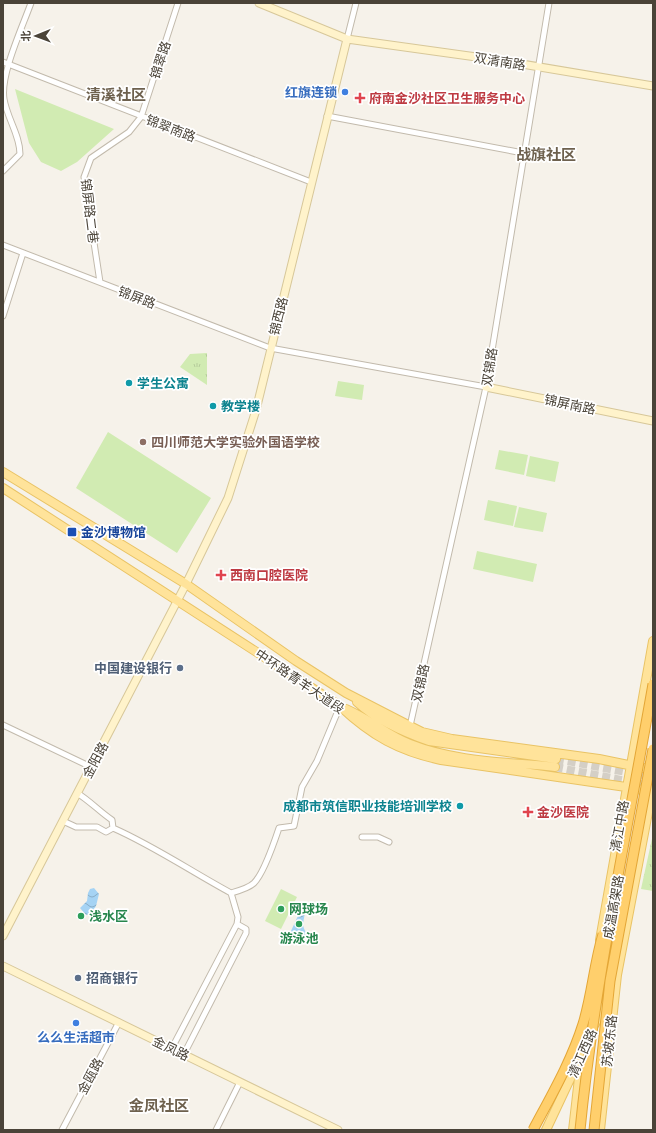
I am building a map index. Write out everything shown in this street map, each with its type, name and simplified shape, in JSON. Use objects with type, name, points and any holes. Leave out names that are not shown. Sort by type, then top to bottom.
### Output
[{"type":"highway","name":"成温高架路","points":[[580,1130],[585,1082],[613,904],[653,684]]},
{"type":"highway","name":"成温高架路","points":[[594,1130],[610,981],[653,749]]},
{"type":"highway","points":[[533,1130],[566,1066],[583,1024],[599,948],[613,904]]},
{"type":"main road","name":"中环路青羊大道段","points":[[3,472],[186,584],[296,661],[346,693],[422,732],[452,739],[599,759],[653,770]]},
{"type":"main road","name":"中环路青羊大道段","points":[[3,488],[340,706],[376,736],[391,744],[421,756],[653,790]]},
{"type":"main road","name":"清江中路","points":[[587,1011],[626,786],[653,642]]},
{"type":"main road","points":[[340,706],[360,715],[395,738],[423,748],[466,757],[556,763],[429,741],[379,718],[346,693]]},
{"type":"main road","name":"清江中路","points":[[617,975],[653,790]]},
{"type":"main road","name":"苏坡东路","points":[[600,1130],[617,975]]},
{"type":"main road","name":"清江西路","points":[[546,1130],[617,975]]},
{"type":"main road","name":"苏坡东路","points":[[573,1130],[587,1011]]},
{"type":"main road","name":"清江西路","points":[[537,1130],[565,1072],[587,1011]]},
{"type":"street","points":[[3,171],[20,154],[20,145],[7,113],[3,83],[31,3]]},
{"type":"street","name":"锦翠路","points":[[141,117],[178,3]]},
{"type":"street","name":"双清南路","points":[[259,3],[347,39],[538,67],[653,86]]},
{"type":"street","points":[[347,39],[356,3]]},
{"type":"street","name":"双锦路","points":[[410,726],[486,387],[523,153],[549,3]]},
{"type":"street","name":"锦西路","points":[[186,584],[228,498],[256,410],[347,39]]},
{"type":"street","name":"锦翠南路","points":[[3,62],[311,182]]},
{"type":"street","points":[[327,116],[523,153]]},
{"type":"street","name":"锦屏路二巷","points":[[100,282],[84,177],[91,158],[129,132],[141,117]]},
{"type":"street","name":"锦屏路","points":[[3,245],[270,348],[486,387]]},
{"type":"street","points":[[3,316],[23,253]]},
{"type":"street","name":"锦屏南路","points":[[486,387],[653,421]]},
{"type":"street","name":"金阳路","points":[[3,936],[186,584]]},
{"type":"street","points":[[231,893],[255,882],[275,840],[279,828],[294,826],[299,794],[317,761],[340,706]]},
{"type":"street","points":[[3,725],[91,768]]},
{"type":"street","points":[[77,793],[91,802],[100,812],[112,820],[113,828]]},
{"type":"street","points":[[63,821],[76,827],[97,827],[106,832],[113,828]]},
{"type":"street","points":[[113,828],[136,839],[189,871],[231,893],[238,917],[237,924],[172,1048]]},
{"type":"street","points":[[362,837],[378,837],[388,842]]},
{"type":"street","points":[[184,1054],[246,933],[246,929],[237,924]]},
{"type":"street","name":"金凤路","points":[[3,966],[338,1130]]},
{"type":"street","name":"金瓯路","points":[[62,1130],[118,1022]]},
{"type":"street","points":[[216,1130],[240,1082]]},
{"type":"green space","points":[[15,89],[114,129],[77,162],[61,171],[41,162],[29,143]]},
{"type":"green space","points":[[207,353],[207,385],[180,367],[190,354]]},
{"type":"green space","points":[[338,381],[364,385],[362,400],[335,396]]},
{"type":"green space","points":[[108,432],[211,498],[177,553],[76,488]]},
{"type":"green space","points":[[499,450],[528,455],[524,475],[495,469]]},
{"type":"green space","points":[[530,456],[559,462],[555,482],[526,476]]},
{"type":"green space","points":[[488,500],[517,506],[513,526],[484,520]]},
{"type":"green space","points":[[519,507],[547,513],[543,532],[514,527]]},
{"type":"green space","points":[[477,551],[537,564],[533,582],[473,569]]},
{"type":"green space","points":[[653,834],[653,891],[641,889]]},
{"type":"green space","name":"网球场","points":[[281,889],[297,897],[281,929],[265,921]]},
{"type":"water","points":[[94,888],[99,894],[96,906],[91,914],[86,915],[80,908],[87,901],[90,889]]},
{"type":"water","name":"游泳池","points":[[301,909],[305,911],[303,925],[306,935],[301,941],[294,939],[291,931]]},
{"type":"tunnel","points":[[556,759],[653,777]]},
{"type":"tunnel","points":[[555,767],[652,786]]},
{"type":"place","name":"红旗连锁","points":[[345,92]]},
{"type":"place","name":"府南金沙社区卫生服务中心","points":[[360,98]]},
{"type":"place","name":"学生公寓","points":[[129,383]]},
{"type":"place","name":"教学楼","points":[[213,406]]},
{"type":"place","name":"四川师范大学实验外国语学校","points":[[143,442]]},
{"type":"place","name":"金沙博物馆","points":[[72,532]]},
{"type":"place","name":"西南口腔医院","points":[[221,575]]},
{"type":"place","name":"中国建设银行","points":[[180,668]]},
{"type":"place","name":"成都市筑信职业技能培训学校","points":[[460,806]]},
{"type":"place","name":"金沙医院","points":[[528,812]]},
{"type":"place","name":"网球场","points":[[281,909]]},
{"type":"place","name":"浅水区","points":[[81,916]]},
{"type":"place","name":"游泳池","points":[[299,924]]},
{"type":"place","name":"招商银行","points":[[78,978]]},
{"type":"place","name":"么么生活超市","points":[[76,1023]]},
{"type":"district","name":"清溪社区","points":[[116,95]]},
{"type":"district","name":"战旗社区","points":[[546,155]]},
{"type":"district","name":"金凤社区","points":[[159,1106]]}]
